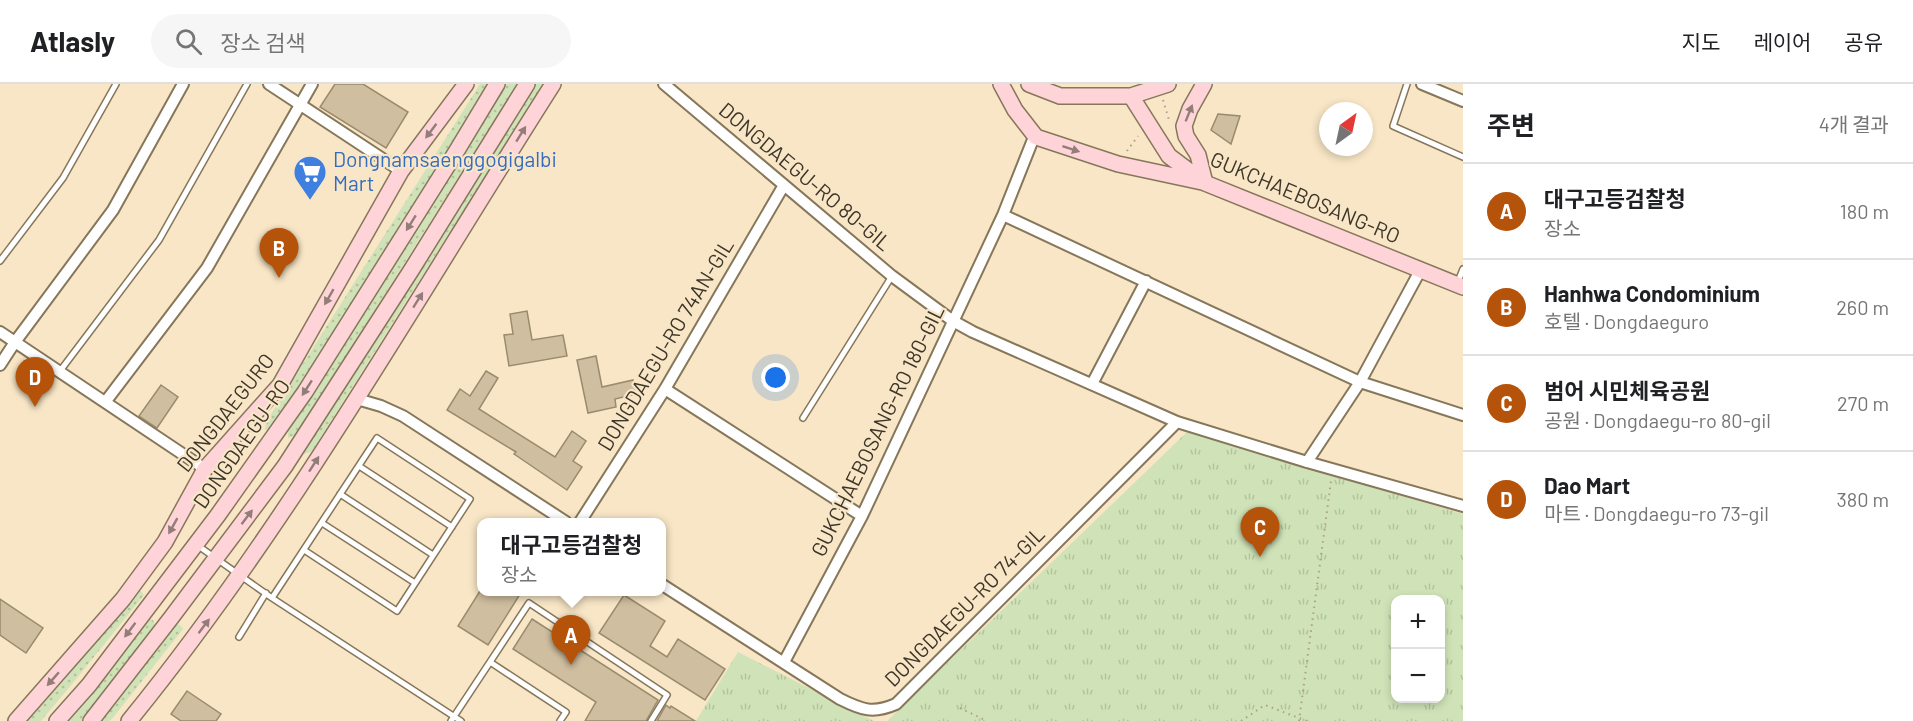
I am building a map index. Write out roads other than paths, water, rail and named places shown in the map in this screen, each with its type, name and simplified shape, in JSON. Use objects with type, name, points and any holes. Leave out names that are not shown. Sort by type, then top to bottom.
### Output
[{"type":"main road","name":"DONGDAEGURO","points":[[16,721],[123,599],[165,542],[205,469],[280,385],[401,171],[466,84]]},
{"type":"main road","name":"DONGDAEGU-RO","points":[[57,721],[89,685],[196,544],[304,392],[497,84]]},
{"type":"main road","points":[[91,721],[285,466],[412,269],[527,84]]},
{"type":"main road","points":[[129,721],[177,661],[239,575],[357,399],[553,84]]},
{"type":"main road","points":[[1001,84],[1015,110],[1036,137],[1118,164],[1205,183],[1198,155],[1186,136],[1184,126],[1190,109],[1204,84]]},
{"type":"main road","points":[[1029,84],[1060,96],[1131,96],[1163,86]]},
{"type":"main road","name":"GUKCHAEBOSANG-RO","points":[[1131,96],[1169,156],[1205,183],[1460,286]]},
{"type":"main road","points":[[152,601],[163,594],[173,597],[177,608],[171,618]]},
{"type":"street","points":[[0,365],[113,210],[183,84]]},
{"type":"street","points":[[269,84],[401,171]]},
{"type":"street","points":[[106,401],[207,268],[312,84]]},
{"type":"street","name":"DONGDAEGU-RO 80-GIL","points":[[664,84],[892,276],[953,321],[973,332],[1177,422],[1463,506]]},
{"type":"street","points":[[1422,84],[1463,101]]},
{"type":"street","name":"GUKCHAEBOSANG-RO 180-GIL","points":[[784,662],[862,516],[1003,215],[1036,137]]},
{"type":"street","name":"DONGDAEGU-RO 74AN-GIL","points":[[583,518],[665,389],[784,185]]},
{"type":"street","points":[[1003,215],[1360,382],[1463,415]]},
{"type":"street","points":[[1307,462],[1360,382],[1421,269]]},
{"type":"street","points":[[1092,384],[1146,280]]},
{"type":"street","points":[[0,332],[205,469]]},
{"type":"street","points":[[665,389],[862,516]]},
{"type":"street","points":[[357,399],[403,416],[560,518]]},
{"type":"street","name":"DONGDAEGU-RO 74-GIL","points":[[666,587],[840,699],[872,711],[886,708],[896,704],[1177,422]]},
{"type":"lane","points":[[0,261],[63,178],[116,84]]},
{"type":"lane","points":[[60,371],[159,240],[247,84]]},
{"type":"lane","points":[[1407,84],[1393,126],[1463,157]]},
{"type":"lane","name":"GUKCHAEBOSANG-RO","points":[[1460,286],[1463,269]]},
{"type":"lane","name":"DONGDAEGU-RO 80-GIL","points":[[803,418],[892,276]]},
{"type":"lane","points":[[272,598],[377,438],[470,499],[397,611],[304,550]]},
{"type":"lane","points":[[358,466],[452,527]]},
{"type":"lane","points":[[340,494],[434,555]]},
{"type":"lane","points":[[322,523],[415,584]]},
{"type":"lane","points":[[196,544],[272,598],[453,719],[461,721]]},
{"type":"lane","points":[[239,636],[266,593]]},
{"type":"lane","points":[[453,719],[529,603],[667,695],[651,721]]},
{"type":"lane","points":[[490,662],[566,712],[561,721]]},
{"type":"place","name":"Dongnamsaenggogigalbi Mart","points":[[310,201]]},
{"type":"place","name":"Hanhwa Condominium","points":[[279,278]]},
{"type":"place","name":"Dao Mart","points":[[35,407]]},
{"type":"place","name":"범어 시민체육공원","points":[[1260,557]]},
{"type":"place","name":"대구고등검찰청","points":[[571,665]]}]
